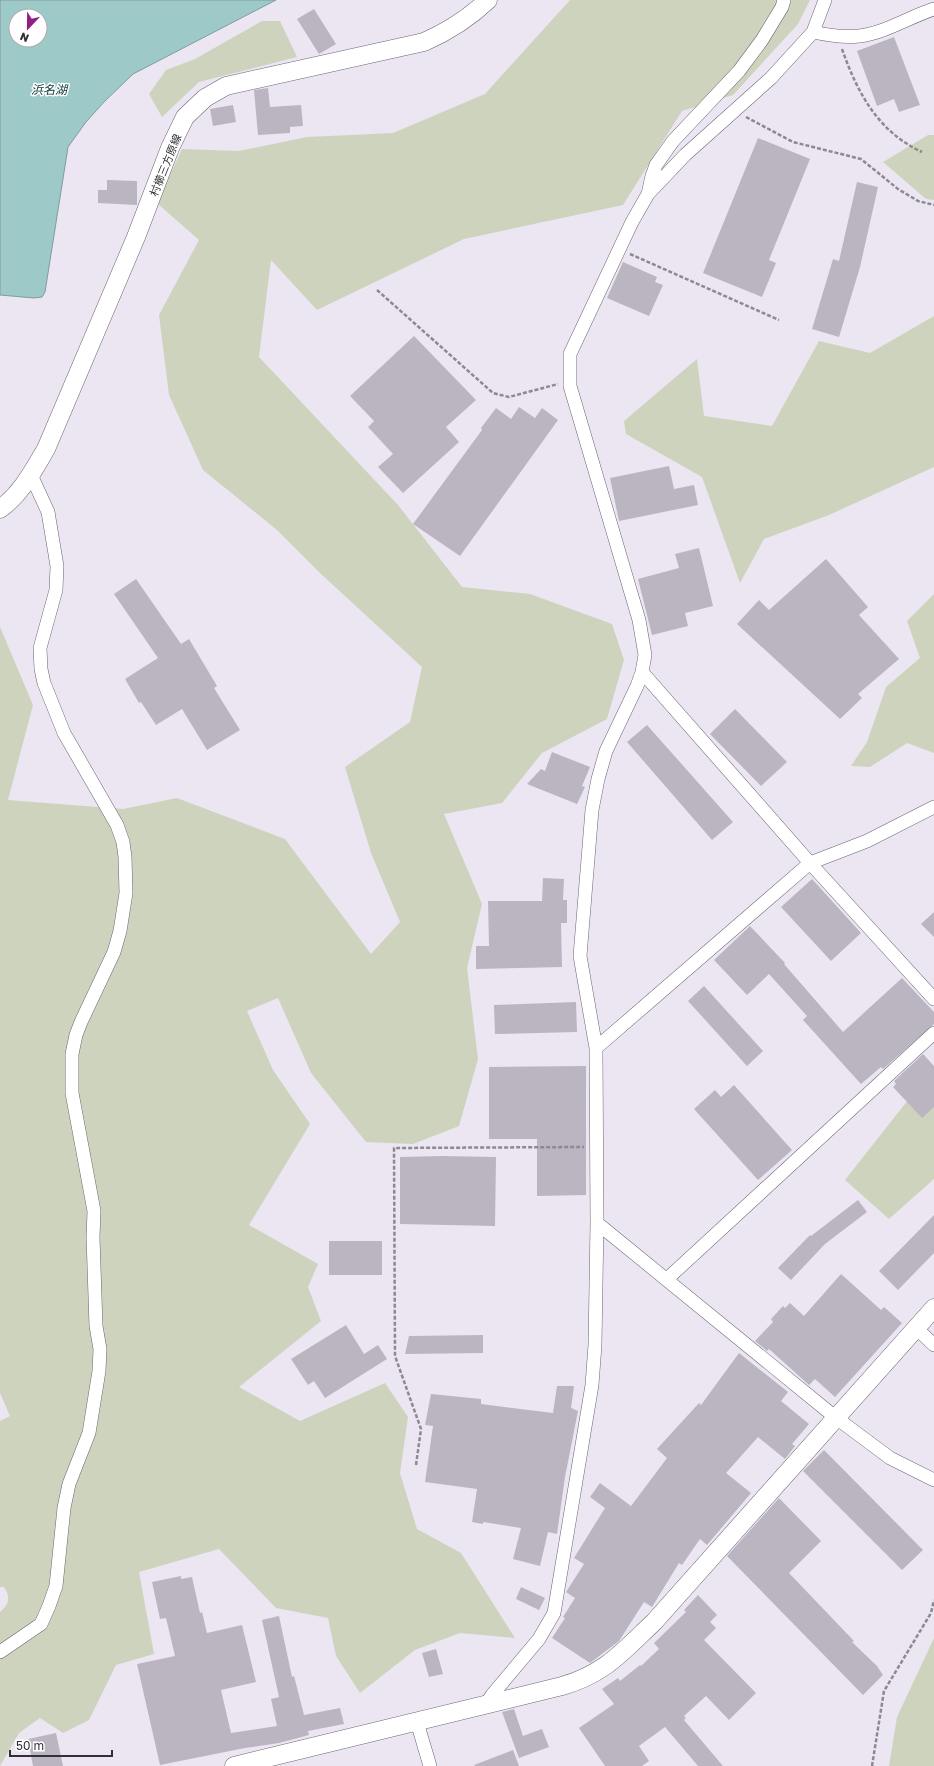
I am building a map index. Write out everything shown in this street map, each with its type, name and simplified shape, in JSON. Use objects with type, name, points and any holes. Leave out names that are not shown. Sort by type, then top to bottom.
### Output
[{"type":"street","name":"村櫛三方原線","points":[[0,509],[20,491],[46,449],[136,237],[170,148],[185,117],[205,98],[226,86],[424,42],[448,32],[475,13],[488,0]]},
{"type":"street","points":[[648,194],[656,165],[673,140],[739,71],[762,40],[782,7],[784,0]]},
{"type":"street","points":[[486,1704],[538,1639],[554,1613],[592,1385],[595,1345],[597,1223],[596,1048],[580,956],[592,810],[598,778],[606,751],[637,686],[642,672],[645,655],[638,620],[570,386],[570,354],[632,222],[648,194],[685,155],[733,110],[771,78],[813,32],[825,0]]},
{"type":"street","points":[[813,32],[838,36],[859,36],[885,29],[934,9]]},
{"type":"street","points":[[0,1652],[40,1624],[49,1606],[56,1586],[64,1508],[69,1484],[89,1433],[99,1371],[100,1349],[96,1326],[93,1237],[94,1211],[72,1093],[72,1054],[76,1035],[81,1022],[114,952],[120,931],[126,893],[123,842],[117,825],[64,733],[49,696],[41,669],[40,648],[56,590],[57,566],[48,512],[31,475]]},
{"type":"street","points":[[642,672],[810,863],[934,999]]},
{"type":"street","points":[[596,1048],[810,863],[867,841],[934,807]]},
{"type":"street","points":[[667,1279],[934,1034]]},
{"type":"street","points":[[597,1223],[835,1417],[890,1458],[934,1480]]},
{"type":"street","points":[[234,1766],[417,1722],[581,1680],[608,1665],[654,1622],[835,1417],[934,1308]]},
{"type":"street","points":[[916,1328],[934,1345]]},
{"type":"street","points":[[417,1722],[430,1766]]},
{"type":"path","points":[[838,36],[853,79],[866,102],[894,134],[912,148],[922,152]]},
{"type":"path","points":[[733,110],[793,142],[861,159],[898,189],[918,201],[934,205]]},
{"type":"path","points":[[619,249],[779,320]]},
{"type":"path","points":[[377,290],[493,394],[509,397],[570,381]]},
{"type":"path","points":[[416,1465],[421,1429],[395,1356],[394,1148],[597,1146]]},
{"type":"path","points":[[872,1766],[884,1691],[931,1613],[934,1600]]},
{"type":"shaded area","points":[[570,0],[810,0],[798,24],[733,95],[682,111],[623,205],[464,239],[317,310],[271,260],[259,357],[398,505],[462,587],[530,594],[612,624],[624,660],[607,719],[542,753],[502,803],[444,814],[482,904],[467,968],[478,1059],[459,1126],[413,1144],[366,1142],[311,1073],[278,998],[247,1011],[273,1070],[310,1124],[249,1225],[318,1264],[308,1287],[321,1321],[239,1387],[300,1421],[385,1383],[408,1417],[400,1473],[417,1529],[461,1553],[515,1638],[460,1633],[415,1650],[360,1693],[336,1656],[328,1618],[276,1608],[219,1549],[139,1572],[154,1654],[116,1665],[89,1720],[63,1733],[40,1718],[19,1733],[0,1766],[0,1612],[7,1604],[8,1594],[4,1587],[0,1587],[0,1421],[10,1416],[0,1393],[0,627],[33,705],[8,800],[123,809],[177,798],[285,839],[371,954],[400,922],[371,853],[345,767],[410,722],[422,667],[320,573],[277,530],[203,470],[169,395],[159,315],[199,240],[157,203],[182,149],[239,151],[307,137],[393,133],[485,94]]},
{"type":"shaded area","points":[[262,21],[280,21],[297,57],[199,82],[162,117],[149,94],[166,70],[195,59]]},
{"type":"shaded area","points":[[928,135],[934,135],[934,200],[926,199],[883,162]]},
{"type":"shaded area","points":[[934,316],[934,467],[829,515],[764,539],[740,583],[702,477],[626,434],[624,421],[697,359],[704,416],[772,426],[819,341],[870,353]]},
{"type":"shaded area","points":[[934,594],[934,753],[907,743],[870,767],[851,766],[867,742],[886,687],[920,658],[907,621]]},
{"type":"shaded area","points":[[934,1067],[934,1179],[889,1219],[845,1180]]},
{"type":"shaded area","points":[[934,1638],[934,1766],[889,1766],[897,1717]]},
{"type":"water","name":"浜名湖","points":[[0,0],[276,0],[133,74],[86,122],[68,147],[45,292],[42,297],[34,298],[0,295]]},
{"type":"building","points":[[314,9],[336,44],[319,54],[297,19]]},
{"type":"building","points":[[894,37],[920,105],[899,112],[894,99],[877,106],[857,51]]},
{"type":"building","points":[[268,88],[270,107],[301,105],[303,126],[290,127],[290,133],[258,135],[254,90]]},
{"type":"building","points":[[233,105],[236,122],[213,126],[210,109]]},
{"type":"building","points":[[758,138],[810,159],[769,260],[776,263],[762,297],[703,273]]},
{"type":"building","points":[[107,180],[137,181],[137,205],[98,203],[98,190],[107,190]]},
{"type":"building","points":[[857,182],[878,187],[860,267],[839,337],[812,329],[833,259],[839,261]]},
{"type":"building","points":[[623,262],[657,277],[655,282],[663,285],[649,316],[607,298]]},
{"type":"building","points":[[414,336],[476,400],[446,427],[459,442],[403,493],[378,467],[393,454],[368,427],[374,421],[350,396]]},
{"type":"building","points":[[519,407],[535,418],[542,408],[558,420],[460,556],[413,524],[482,430],[481,428],[496,408],[511,419]]},
{"type":"building","points":[[669,466],[674,489],[694,485],[698,505],[619,521],[610,478]]},
{"type":"building","points":[[699,548],[713,606],[685,613],[688,626],[652,635],[638,579],[679,568],[675,554]]},
{"type":"building","points":[[826,559],[868,607],[859,615],[899,659],[858,694],[862,698],[840,719],[737,624],[759,600],[769,610]]},
{"type":"building","points":[[136,579],[181,644],[189,639],[217,686],[214,688],[240,730],[207,750],[182,709],[156,725],[141,702],[139,703],[125,679],[158,658],[114,594]]},
{"type":"building","points":[[735,709],[787,762],[761,786],[710,734]]},
{"type":"building","points":[[647,725],[733,822],[712,840],[627,742]]},
{"type":"building","points":[[552,752],[590,767],[582,786],[585,787],[577,804],[527,784],[541,769],[545,771]]},
{"type":"building","points":[[543,878],[564,879],[563,900],[567,900],[567,923],[561,923],[562,967],[476,969],[476,946],[489,946],[488,901],[542,901]]},
{"type":"building","points":[[812,879],[861,933],[831,961],[781,907]]},
{"type":"building","points":[[934,912],[934,937],[921,924]]},
{"type":"building","points":[[750,926],[785,963],[784,964],[843,1032],[902,978],[934,1012],[934,1024],[883,1069],[881,1067],[861,1084],[803,1020],[807,1016],[769,974],[747,995],[714,960]]},
{"type":"building","points":[[704,986],[763,1051],[747,1066],[688,1001]]},
{"type":"building","points":[[576,1002],[577,1032],[495,1034],[494,1005]]},
{"type":"building","points":[[923,1054],[934,1066],[934,1107],[922,1118],[893,1087],[896,1084],[894,1081]]},
{"type":"building","points":[[586,1066],[586,1195],[537,1196],[537,1139],[489,1139],[489,1067]]},
{"type":"building","points":[[734,1085],[792,1150],[758,1180],[694,1109],[715,1090],[721,1097]]},
{"type":"building","points":[[400,1157],[496,1157],[495,1226],[400,1224]]},
{"type":"building","points":[[858,1200],[867,1212],[825,1244],[791,1280],[778,1268],[810,1235],[811,1236]]},
{"type":"building","points":[[934,1215],[934,1253],[898,1290],[879,1271]]},
{"type":"building","points":[[329,1241],[382,1241],[382,1275],[329,1275]]},
{"type":"building","points":[[841,1274],[881,1310],[884,1307],[902,1323],[835,1397],[815,1379],[809,1385],[769,1349],[767,1351],[755,1341],[773,1322],[771,1319],[783,1306],[785,1308],[790,1303],[804,1316]]},
{"type":"building","points":[[346,1325],[364,1354],[378,1345],[387,1359],[325,1398],[314,1381],[308,1385],[291,1359]]},
{"type":"building","points":[[483,1335],[483,1353],[405,1354],[409,1336]]},
{"type":"building","points":[[739,1353],[788,1392],[781,1401],[809,1424],[792,1444],[795,1446],[785,1459],[758,1437],[726,1473],[751,1493],[707,1545],[700,1539],[682,1565],[679,1563],[652,1607],[644,1602],[619,1641],[590,1663],[552,1638],[565,1618],[563,1617],[575,1598],[566,1592],[584,1564],[574,1558],[605,1508],[590,1497],[600,1483],[631,1506],[667,1458],[657,1449],[699,1403],[701,1405]]},
{"type":"building","points":[[557,1386],[574,1386],[571,1408],[578,1411],[565,1477],[557,1534],[548,1532],[540,1566],[513,1559],[521,1528],[483,1522],[483,1524],[472,1522],[477,1489],[425,1482],[433,1426],[425,1425],[431,1394],[481,1399],[481,1404],[553,1413]]},
{"type":"building","points":[[824,1450],[923,1550],[902,1570],[803,1471]]},
{"type":"building","points":[[779,1498],[821,1541],[789,1573],[854,1641],[852,1642],[877,1666],[883,1675],[863,1695],[727,1556]]},
{"type":"building","points":[[181,1576],[181,1579],[192,1577],[200,1613],[202,1612],[207,1633],[242,1625],[256,1682],[221,1690],[231,1733],[277,1726],[271,1699],[279,1697],[262,1620],[279,1616],[292,1677],[294,1676],[304,1715],[340,1708],[344,1724],[308,1731],[309,1735],[279,1743],[245,1748],[160,1765],[137,1664],[175,1656],[166,1618],[160,1619],[152,1582]]},
{"type":"building","points":[[521,1587],[545,1598],[539,1610],[516,1599]]},
{"type":"building","points":[[698,1595],[717,1615],[710,1622],[716,1628],[704,1640],[756,1693],[729,1720],[706,1696],[684,1716],[686,1718],[684,1720],[723,1766],[698,1766],[665,1727],[639,1746],[649,1761],[642,1766],[605,1766],[579,1728],[614,1704],[602,1689],[618,1678],[620,1681],[640,1665],[641,1666],[659,1649],[654,1643],[686,1612],[684,1610]]},
{"type":"building","points":[[436,1649],[443,1674],[429,1677],[422,1653]]},
{"type":"building","points":[[514,1709],[523,1736],[542,1729],[549,1747],[519,1758],[502,1712]]},
{"type":"building","points":[[56,1733],[63,1766],[33,1766],[28,1739]]},
{"type":"building","points":[[513,1750],[519,1766],[474,1765]]}]
